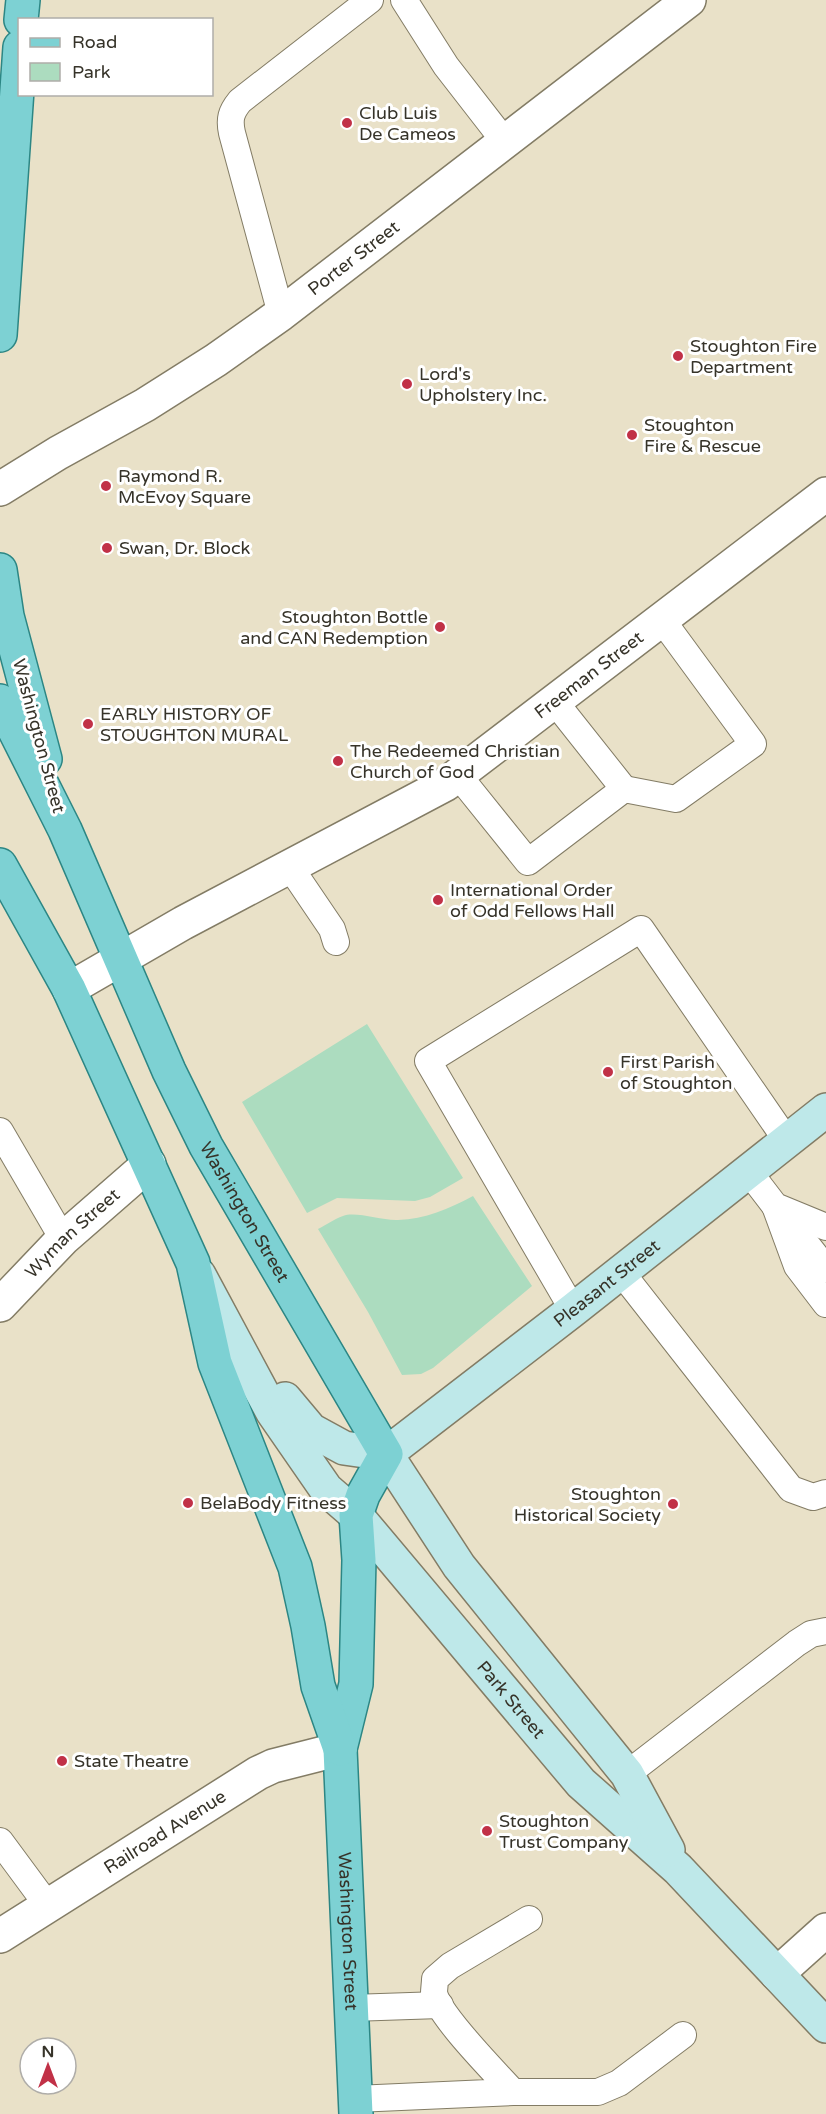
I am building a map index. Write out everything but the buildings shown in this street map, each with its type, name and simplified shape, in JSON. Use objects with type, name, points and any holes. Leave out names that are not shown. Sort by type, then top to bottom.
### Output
[{"type":"main road","points":[[0,334],[6,159],[18,63]]},
{"type":"main road","name":"Washington Street","points":[[0,570],[7,616],[65,830]]},
{"type":"main road","name":"Washington Street","points":[[0,701],[65,830],[169,1071],[206,1146],[386,1454],[459,1566]]},
{"type":"main road","name":"Washington Street","points":[[0,865],[69,989],[193,1263],[272,1410],[326,1489],[357,1515]]},
{"type":"main road","name":"Pleasant Street","points":[[386,1454],[826,1110]]},
{"type":"main road","name":"Washington Street","points":[[193,1263],[215,1363],[295,1567],[318,1686],[340,1749]]},
{"type":"main road","name":"Washington Street","points":[[233,1337],[311,1430],[344,1448],[386,1454]]},
{"type":"main road","name":"Washington Street","points":[[355,2106],[340,1749],[356,1684],[359,1560],[357,1515],[363,1495],[386,1454]]},
{"type":"main road","name":"Park Street","points":[[357,1515],[581,1783],[678,1869],[826,2026]]},
{"type":"main road","name":"Park Street","points":[[459,1566],[627,1774],[678,1869]]},
{"type":"street","name":"Porter Street","points":[[0,489],[58,453],[145,405],[216,360],[281,314],[689,0]]},
{"type":"street","name":"Freeman Street","points":[[122,959],[183,923],[446,784],[826,494]]},
{"type":"street","points":[[69,989],[122,959]]},
{"type":"street","name":"Wyman Street","points":[[0,1305],[63,1239],[149,1164]]},
{"type":"street","name":"Railroad Avenue","points":[[0,1936],[258,1773],[273,1766],[340,1749]]},
{"type":"street","points":[[777,1974],[826,1930]]},
{"type":"lane","points":[[281,314],[229,121],[232,110],[240,101],[370,0]]},
{"type":"lane","points":[[404,0],[446,66],[505,142]]},
{"type":"lane","points":[[555,702],[624,789],[676,799],[753,744],[662,620]]},
{"type":"lane","points":[[458,775],[528,862],[624,789]]},
{"type":"lane","points":[[290,867],[332,929],[336,942]]},
{"type":"lane","points":[[573,1310],[428,1061],[642,929],[788,1141]]},
{"type":"lane","points":[[0,1131],[63,1239]]},
{"type":"lane","points":[[748,1172],[826,1269]]},
{"type":"lane","points":[[775,1206],[826,1227]]},
{"type":"lane","points":[[775,1206],[797,1266],[826,1304]]},
{"type":"lane","points":[[621,1272],[791,1489],[813,1497],[826,1493]]},
{"type":"lane","points":[[627,1774],[797,1643],[812,1634],[826,1631]]},
{"type":"lane","points":[[0,1841],[48,1906]]},
{"type":"lane","points":[[513,2092],[453,2024],[434,1992],[435,1979],[450,1966],[529,1919]]},
{"type":"lane","points":[[351,2008],[440,2005]]},
{"type":"lane","points":[[355,2106],[513,2092],[598,2092],[619,2083],[683,2035]]},
{"type":"green space","points":[[367,1024],[463,1178],[430,1197],[415,1201],[337,1198],[307,1213],[242,1102]]},
{"type":"green space","points":[[473,1196],[532,1286],[433,1368],[421,1374],[402,1375],[368,1312],[318,1229],[348,1215],[392,1220],[418,1218],[446,1209]]},
{"type":"place","name":"Club Luis De Cameos","points":[[347,123]]},
{"type":"place","name":"Stoughton Fire Department","points":[[678,356]]},
{"type":"place","name":"Lord's Upholstery Inc.","points":[[407,384]]},
{"type":"place","name":"Stoughton Fire & Rescue","points":[[632,435]]},
{"type":"place","name":"Raymond R. McEvoy Square","points":[[106,486]]},
{"type":"place","name":"Swan, Dr. Block","points":[[107,548]]},
{"type":"place","name":"Stoughton Bottle and CAN Redemption","points":[[440,627]]},
{"type":"place","name":"EARLY HISTORY OF STOUGHTON MURAL","points":[[88,724]]},
{"type":"place","name":"The Redeemed Christian Church of God","points":[[338,761]]},
{"type":"place","name":"International Order of Odd Fellows Hall","points":[[438,900]]},
{"type":"place","name":"First Parish of Stoughton","points":[[608,1072]]},
{"type":"place","name":"BelaBody Fitness","points":[[188,1503]]},
{"type":"place","name":"Stoughton Historical Society","points":[[673,1504]]},
{"type":"place","name":"State Theatre","points":[[62,1761]]},
{"type":"place","name":"Stoughton Trust Company","points":[[487,1831]]}]
